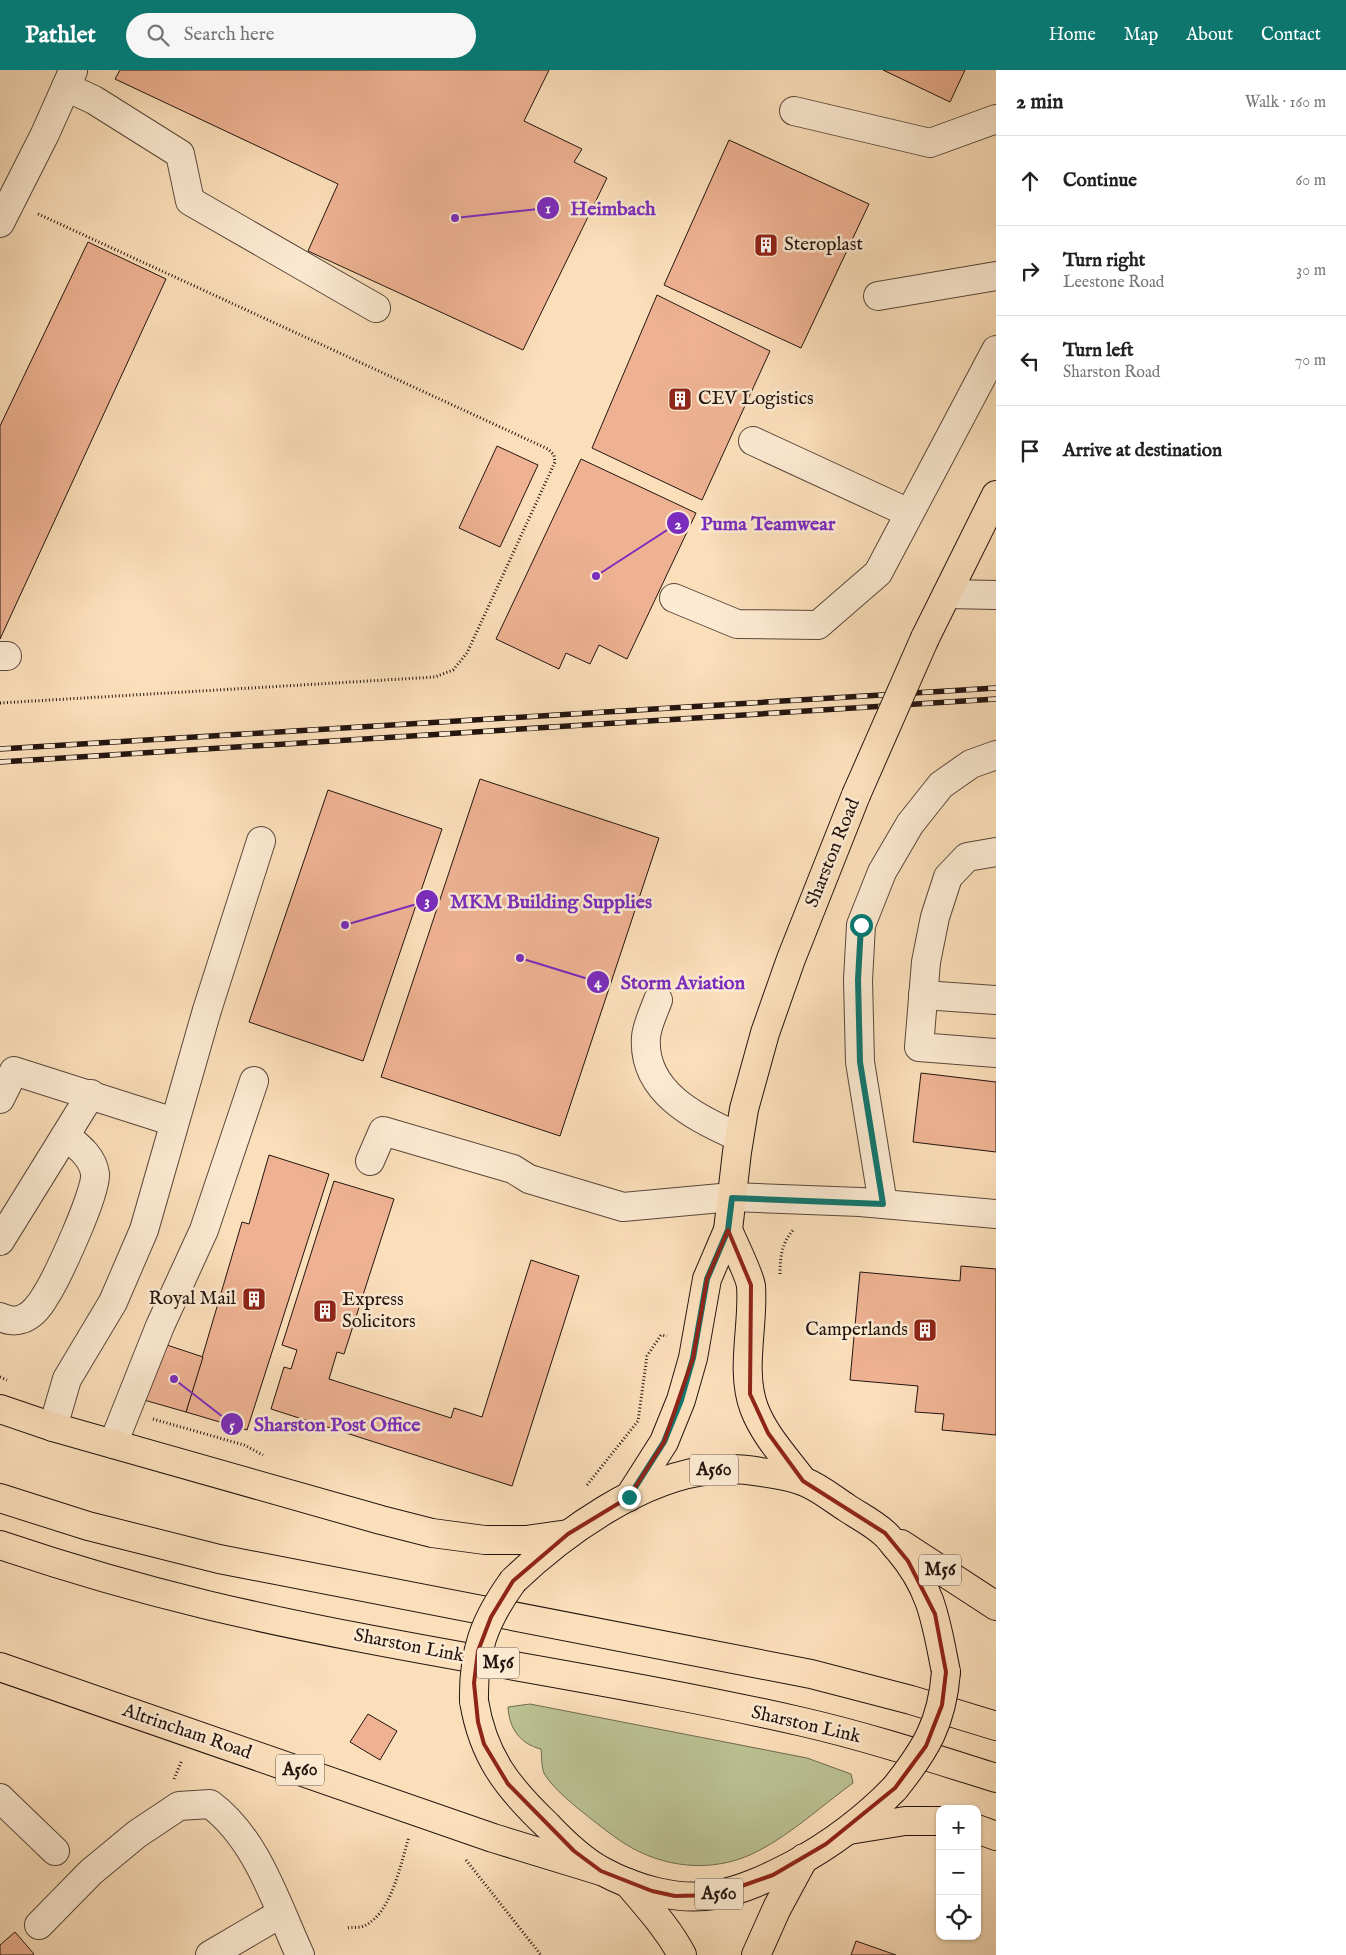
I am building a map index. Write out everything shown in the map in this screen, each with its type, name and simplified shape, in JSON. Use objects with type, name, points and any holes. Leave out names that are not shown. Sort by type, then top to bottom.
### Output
[{"type":"main road","name":"Sharston Road","points":[[629,1497],[664,1442],[678,1408],[693,1358],[707,1279],[728,1230],[744,1109],[765,1033],[791,959],[856,795],[925,638],[996,495]]},
{"type":"main road","name":"Sharston Road","points":[[728,1230],[751,1285],[750,1394],[754,1407],[768,1433],[803,1481]]},
{"type":"main road","name":"A560","points":[[0,1409],[53,1427],[432,1533],[506,1541],[568,1534]]},
{"type":"main road","name":"A560","points":[[711,1470],[756,1471],[803,1481],[816,1487],[885,1533],[908,1561],[928,1594],[934,1614],[946,1672],[943,1698],[935,1728],[896,1788],[882,1802],[804,1858],[748,1886],[716,1895],[698,1897],[675,1896],[628,1883],[601,1871],[574,1851],[549,1828],[508,1784],[484,1744],[478,1722],[474,1701],[475,1666],[478,1651],[490,1617],[513,1582],[530,1565],[568,1534],[629,1497],[664,1481],[711,1470]]},
{"type":"main road","points":[[0,1498],[88,1526],[219,1559],[811,1674],[910,1700],[996,1726]]},
{"type":"main road","name":"M56","points":[[885,1533],[996,1606]]},
{"type":"main road","name":"Sharston Link","points":[[0,1545],[76,1570],[208,1605],[348,1635],[805,1722],[996,1778]]},
{"type":"main road","name":"Altrincham Road","points":[[0,1667],[493,1838],[601,1871]]},
{"type":"main road","points":[[845,1830],[905,1821],[936,1821]]},
{"type":"main road","points":[[981,1830],[996,1836]]},
{"type":"main road","name":"A560","points":[[756,1955],[777,1908],[804,1858]]},
{"type":"main road","name":"A560","points":[[628,1883],[676,1943],[682,1955]]},
{"type":"street","points":[[5,212],[70,79],[94,100],[180,154],[190,201],[376,308]]},
{"type":"street","points":[[794,111],[930,143],[996,119]]},
{"type":"street","points":[[878,296],[996,276]]},
{"type":"street","points":[[674,598],[737,624],[818,625],[878,573],[996,350]]},
{"type":"street","points":[[753,441],[909,513]]},
{"type":"street","points":[[947,594],[996,595]]},
{"type":"street","points":[[883,1204],[860,1062],[858,980],[861,925],[882,872],[910,824],[941,785],[971,764],[996,755]]},
{"type":"street","points":[[53,1427],[67,1379],[113,1302],[144,1230],[207,1010],[261,841]]},
{"type":"street","points":[[996,852],[967,857],[948,877],[933,926],[926,962],[919,1047],[996,1054]]},
{"type":"street","points":[[923,995],[996,1000]]},
{"type":"street","points":[[658,1000],[646,1035],[646,1055],[653,1074],[667,1094],[679,1106],[709,1124],[739,1138]]},
{"type":"street","points":[[0,1099],[14,1071],[174,1122]]},
{"type":"street","points":[[114,1444],[160,1326],[204,1230],[254,1081]]},
{"type":"street","points":[[0,1241],[91,1094]]},
{"type":"street","points":[[370,1161],[383,1131],[513,1169],[529,1179],[623,1207],[732,1198],[883,1204],[996,1214]]},
{"type":"street","points":[[0,1317],[11,1322],[23,1319],[46,1296],[66,1258],[91,1194],[95,1175],[86,1153],[66,1136]]},
{"type":"street","points":[[0,1798],[55,1851]]},
{"type":"street","points":[[39,1925],[91,1872],[138,1834],[180,1806],[210,1804],[226,1815],[246,1842],[271,1888],[280,1914],[300,1955]]},
{"type":"street","points":[[210,1955],[280,1914]]},
{"type":"path","points":[[0,702],[435,677],[453,670],[466,653],[555,462],[554,455],[548,449],[5,212]]},
{"type":"path","points":[[780,1275],[780,1258],[786,1237],[798,1224],[802,1200]]},
{"type":"path","points":[[584,1488],[638,1421],[647,1356],[661,1335]]},
{"type":"path","points":[[180,1806],[170,1788],[191,1733]]},
{"type":"path","points":[[348,1928],[363,1927],[383,1911],[396,1879],[410,1832]]},
{"type":"path","points":[[463,1856],[541,1955]]},
{"type":"highlighted area","points":[[728,1230],[751,1285],[750,1394],[768,1433],[803,1481],[885,1533],[908,1561],[935,1614],[946,1672],[942,1705],[926,1746],[895,1788],[826,1844],[773,1875],[716,1895],[675,1896],[652,1891],[601,1871],[574,1851],[508,1784],[484,1744],[478,1722],[474,1683],[478,1651],[491,1617],[513,1581],[568,1534],[629,1497],[664,1442],[693,1358],[707,1279]]},
{"type":"green space","points":[[530,1704],[807,1758],[851,1774],[853,1783],[784,1836],[745,1857],[712,1865],[680,1864],[663,1861],[632,1848],[618,1839],[575,1806],[549,1781],[543,1769],[541,1749],[527,1743],[517,1734],[509,1715],[508,1707]]},
{"type":"building","points":[[120,70],[549,70],[524,121],[582,149],[574,162],[607,178],[523,350],[308,251],[338,184],[115,79]]},
{"type":"building","points":[[883,70],[965,70],[950,102]]},
{"type":"building","name":"Steroplast","points":[[729,140],[869,204],[801,348],[664,285]]},
{"type":"building","points":[[88,242],[166,279],[0,639],[0,426]]},
{"type":"building","name":"CEV Logistics","points":[[657,295],[770,351],[702,500],[592,448]]},
{"type":"building","points":[[497,446],[538,465],[500,547],[459,528]]},
{"type":"building","points":[[581,459],[696,513],[627,659],[599,645],[590,664],[566,653],[559,669],[496,639]]},
{"type":"building","points":[[480,779],[659,838],[560,1136],[381,1077]]},
{"type":"building","points":[[328,790],[442,829],[363,1061],[249,1022]]},
{"type":"building","points":[[921,1073],[996,1082],[996,1152],[913,1142]]},
{"type":"building","name":"Royal Mail","points":[[269,1155],[329,1174],[247,1430],[186,1412],[242,1222],[249,1224]]},
{"type":"building","name":"Express Solicitors","points":[[334,1181],[394,1199],[344,1354],[337,1352],[329,1379],[451,1418],[454,1408],[482,1417],[531,1260],[579,1276],[512,1486],[271,1409],[284,1367],[291,1369],[297,1350],[282,1345]]},
{"type":"building","name":"Camperlands","points":[[961,1266],[996,1269],[996,1435],[942,1430],[944,1414],[915,1412],[918,1386],[850,1380],[860,1272],[960,1281]]},
{"type":"building","points":[[164,1344],[203,1357],[186,1412],[144,1400]]},
{"type":"building","points":[[368,1714],[397,1731],[380,1760],[350,1742]]},
{"type":"building","points":[[15,1932],[33,1955],[0,1955],[0,1945]]},
{"type":"building","points":[[856,1941],[896,1955],[851,1955]]},
{"type":"railway","points":[[0,749],[996,688]]},
{"type":"railway","points":[[0,762],[996,699]]},
{"type":"place","name":"Heimbach","points":[[455,218]]},
{"type":"place","name":"Steroplast","points":[[766,245]]},
{"type":"place","name":"CEV Logistics","points":[[680,399]]},
{"type":"place","name":"Puma Teamwear","points":[[596,576]]},
{"type":"place","name":"MKM Building Supplies","points":[[345,925]]},
{"type":"place","name":"Storm Aviation","points":[[520,958]]},
{"type":"place","name":"Royal Mail","points":[[254,1299]]},
{"type":"place","name":"Express Solicitors","points":[[325,1311]]},
{"type":"place","name":"Camperlands","points":[[925,1330]]},
{"type":"place","name":"Sharston Post Office","points":[[174,1379]]},
{"type":"route","points":[[629,1497],[664,1442],[681,1400],[693,1358],[707,1279],[728,1230],[732,1198],[883,1204],[860,1062],[858,980],[861,925]]}]
